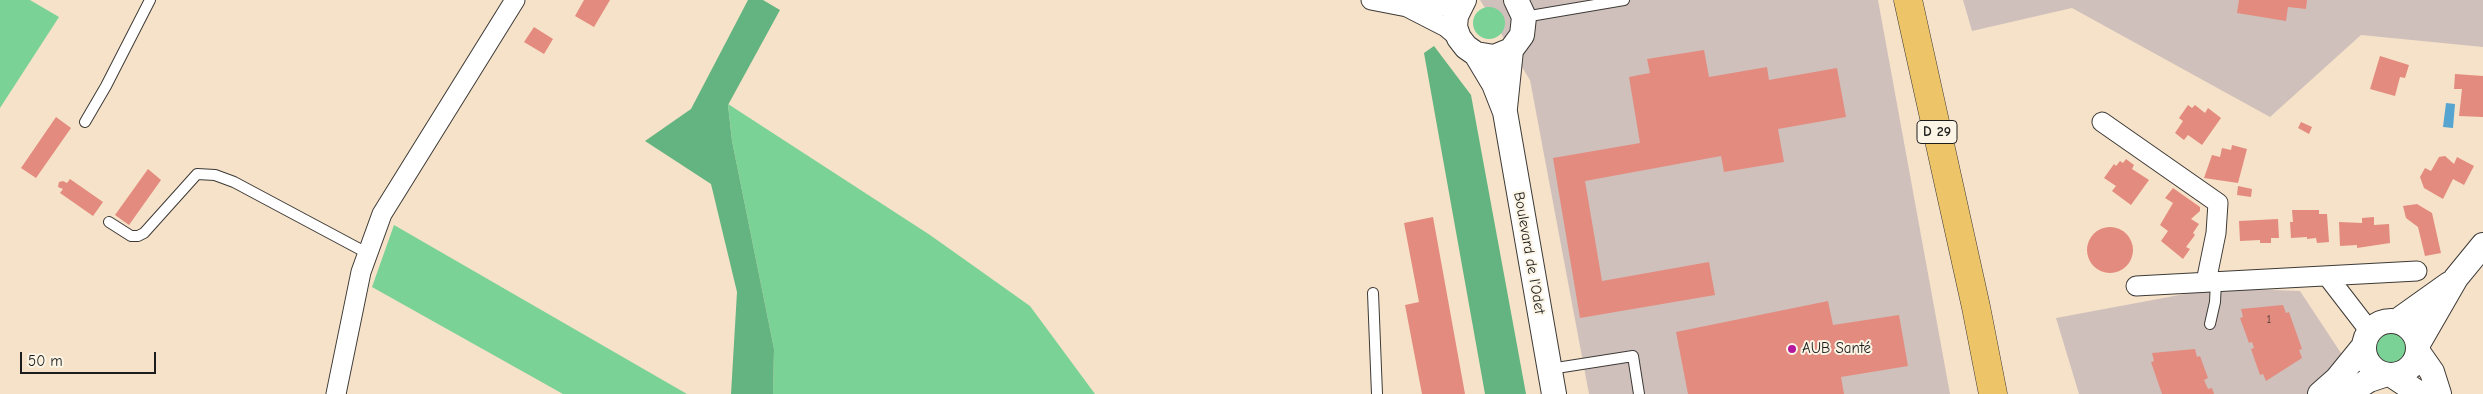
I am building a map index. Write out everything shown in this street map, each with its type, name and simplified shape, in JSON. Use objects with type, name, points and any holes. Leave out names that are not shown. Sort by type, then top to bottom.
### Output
[{"type":"main road","name":"D 29","points":[[1908,0],[1976,307],[1993,394]]},
{"type":"street","points":[[336,394],[367,253],[382,214],[515,0]]},
{"type":"street","points":[[1371,0],[1407,7],[1462,3],[1456,21],[1459,38]]},
{"type":"street","points":[[1407,7],[1446,27],[1459,38]]},
{"type":"street","name":"Boulevard de l'Odet","points":[[1505,112],[1511,50],[1522,35],[1520,9]]},
{"type":"street","name":"Boulevard de l'Odet","points":[[1459,38],[1466,48],[1476,54],[1494,84],[1505,112],[1554,394]]},
{"type":"street","points":[[1476,54],[1494,57],[1511,50]]},
{"type":"street","points":[[2102,122],[2218,203],[2211,281]]},
{"type":"street","points":[[2348,394],[2369,380],[2410,368],[2418,348],[2456,278],[2483,246]]},
{"type":"street","points":[[2136,286],[2417,271]]},
{"type":"street","points":[[2328,277],[2365,324],[2368,365],[2420,394]]},
{"type":"street","points":[[2320,394],[2337,379],[2377,323],[2397,321],[2456,278]]},
{"type":"street","points":[[2397,321],[2411,329],[2418,348],[2432,372],[2439,394]]},
{"type":"lane","points":[[85,122],[106,86],[150,0]]},
{"type":"lane","points":[[1520,9],[1624,0]]},
{"type":"lane","points":[[109,222],[131,236],[138,236],[144,233],[197,174],[215,174],[234,182],[367,253]]},
{"type":"lane","points":[[2210,324],[2215,302],[2211,281]]},
{"type":"lane","points":[[1373,294],[1377,394]]},
{"type":"lane","points":[[1550,369],[1633,356],[1639,394]]},
{"type":"shaded area","points":[[1480,0],[1878,0],[1950,394],[1589,394],[1530,80]]},
{"type":"shaded area","points":[[1963,0],[2483,0],[2483,47],[2361,35],[2270,117],[2072,8],[1972,31]]},
{"type":"shaded area","points":[[2217,288],[2300,291],[2368,394],[2079,394],[2056,318]]},
{"type":"green space","points":[[0,0],[30,0],[59,17],[0,108]]},
{"type":"green space","points":[[748,0],[763,0],[780,10],[728,105],[732,141],[774,349],[773,394],[731,394],[737,292],[711,184],[645,141],[691,109]]},
{"type":"green space","points":[[1489,7],[1495,8],[1500,12],[1504,17],[1504,29],[1500,34],[1495,38],[1489,39],[1483,38],[1478,34],[1474,29],[1473,23],[1474,17],[1478,12],[1483,8]]},
{"type":"green space","points":[[1434,46],[1471,95],[1526,394],[1485,394],[1424,53]]},
{"type":"green space","points":[[728,104],[930,235],[1030,306],[1095,394],[773,394],[774,349],[732,141]]},
{"type":"green space","points":[[394,225],[687,394],[563,394],[372,287]]},
{"type":"green space","points":[[2390,332],[2396,333],[2401,337],[2405,342],[2405,354],[2401,359],[2396,363],[2390,364],[2384,363],[2379,359],[2375,354],[2374,348],[2375,342],[2379,337],[2384,333]]},
{"type":"water","points":[[2446,103],[2455,104],[2453,128],[2443,127]]},
{"type":"building","points":[[584,0],[610,0],[594,27],[575,16]]},
{"type":"building","points":[[2239,0],[2307,0],[2306,9],[2288,7],[2286,21],[2237,13]]},
{"type":"building","points":[[534,27],[553,39],[544,54],[524,42]]},
{"type":"building","points":[[1704,50],[1709,77],[1767,67],[1769,80],[1837,68],[1846,117],[1778,129],[1784,162],[1724,172],[1721,156],[1585,181],[1602,281],[1709,262],[1715,295],[1580,318],[1553,158],[1640,143],[1629,77],[1650,73],[1647,59]]},
{"type":"building","points":[[2380,56],[2409,65],[2405,78],[2400,77],[2395,96],[2370,89]]},
{"type":"building","points":[[2455,74],[2483,76],[2483,117],[2459,116],[2462,89],[2454,89]]},
{"type":"building","points":[[2188,105],[2192,108],[2195,105],[2205,113],[2208,108],[2221,118],[2202,145],[2188,135],[2184,140],[2175,133],[2183,121],[2179,118]]},
{"type":"building","points":[[56,117],[71,128],[36,178],[21,168]]},
{"type":"building","points":[[2301,122],[2312,127],[2309,134],[2298,128]]},
{"type":"building","points":[[2232,145],[2247,149],[2238,183],[2204,178],[2212,155],[2220,157],[2222,148],[2231,150]]},
{"type":"building","points":[[2445,156],[2454,164],[2457,157],[2474,166],[2464,185],[2453,179],[2443,199],[2424,188],[2420,177],[2425,168],[2431,171],[2439,157]]},
{"type":"building","points":[[2126,159],[2134,165],[2132,169],[2149,180],[2131,205],[2112,191],[2116,186],[2104,178],[2114,164],[2116,166],[2120,161],[2123,163]]},
{"type":"building","points":[[148,169],[161,180],[129,225],[115,215]]},
{"type":"building","points":[[70,179],[103,202],[93,216],[60,193],[63,189],[58,187],[59,182],[67,183]]},
{"type":"building","points":[[2238,186],[2252,189],[2251,197],[2237,195]]},
{"type":"building","points":[[2173,188],[2200,207],[2200,211],[2191,219],[2199,224],[2193,233],[2195,235],[2186,247],[2190,249],[2183,259],[2161,241],[2168,231],[2160,225],[2173,203],[2165,198]]},
{"type":"building","points":[[2417,204],[2432,213],[2441,253],[2425,256],[2418,227],[2406,218],[2403,206]]},
{"type":"building","points":[[2292,210],[2319,210],[2319,214],[2327,214],[2329,242],[2317,243],[2316,238],[2307,239],[2307,237],[2291,238],[2290,222],[2293,222]]},
{"type":"building","points":[[1433,217],[1465,394],[1422,394],[1405,305],[1419,302],[1404,223]]},
{"type":"building","points":[[2374,217],[2374,225],[2389,224],[2390,243],[2357,248],[2357,245],[2340,246],[2339,222],[2362,223],[2362,218]]},
{"type":"building","points":[[2278,219],[2279,238],[2271,238],[2271,243],[2260,243],[2260,240],[2240,241],[2239,221]]},
{"type":"building","points":[[2110,227],[2123,231],[2129,237],[2133,250],[2129,263],[2123,269],[2110,273],[2097,269],[2091,263],[2087,250],[2091,237],[2097,231]]},
{"type":"building","name":"AUB Santé","points":[[1828,301],[1833,325],[1899,315],[1908,366],[1841,377],[1844,394],[1688,394],[1676,332]]},
{"type":"building","points":[[2283,305],[2286,313],[2289,312],[2302,349],[2299,350],[2302,358],[2266,381],[2263,374],[2260,375],[2251,349],[2254,348],[2252,342],[2249,343],[2240,318],[2243,317],[2241,309]]},
{"type":"building","points":[[2195,349],[2197,357],[2200,356],[2208,378],[2204,380],[2208,389],[2212,388],[2214,394],[2162,394],[2151,362],[2154,361],[2152,353]]},
{"type":"place","name":"AUB Santé","points":[[1792,349]]}]
